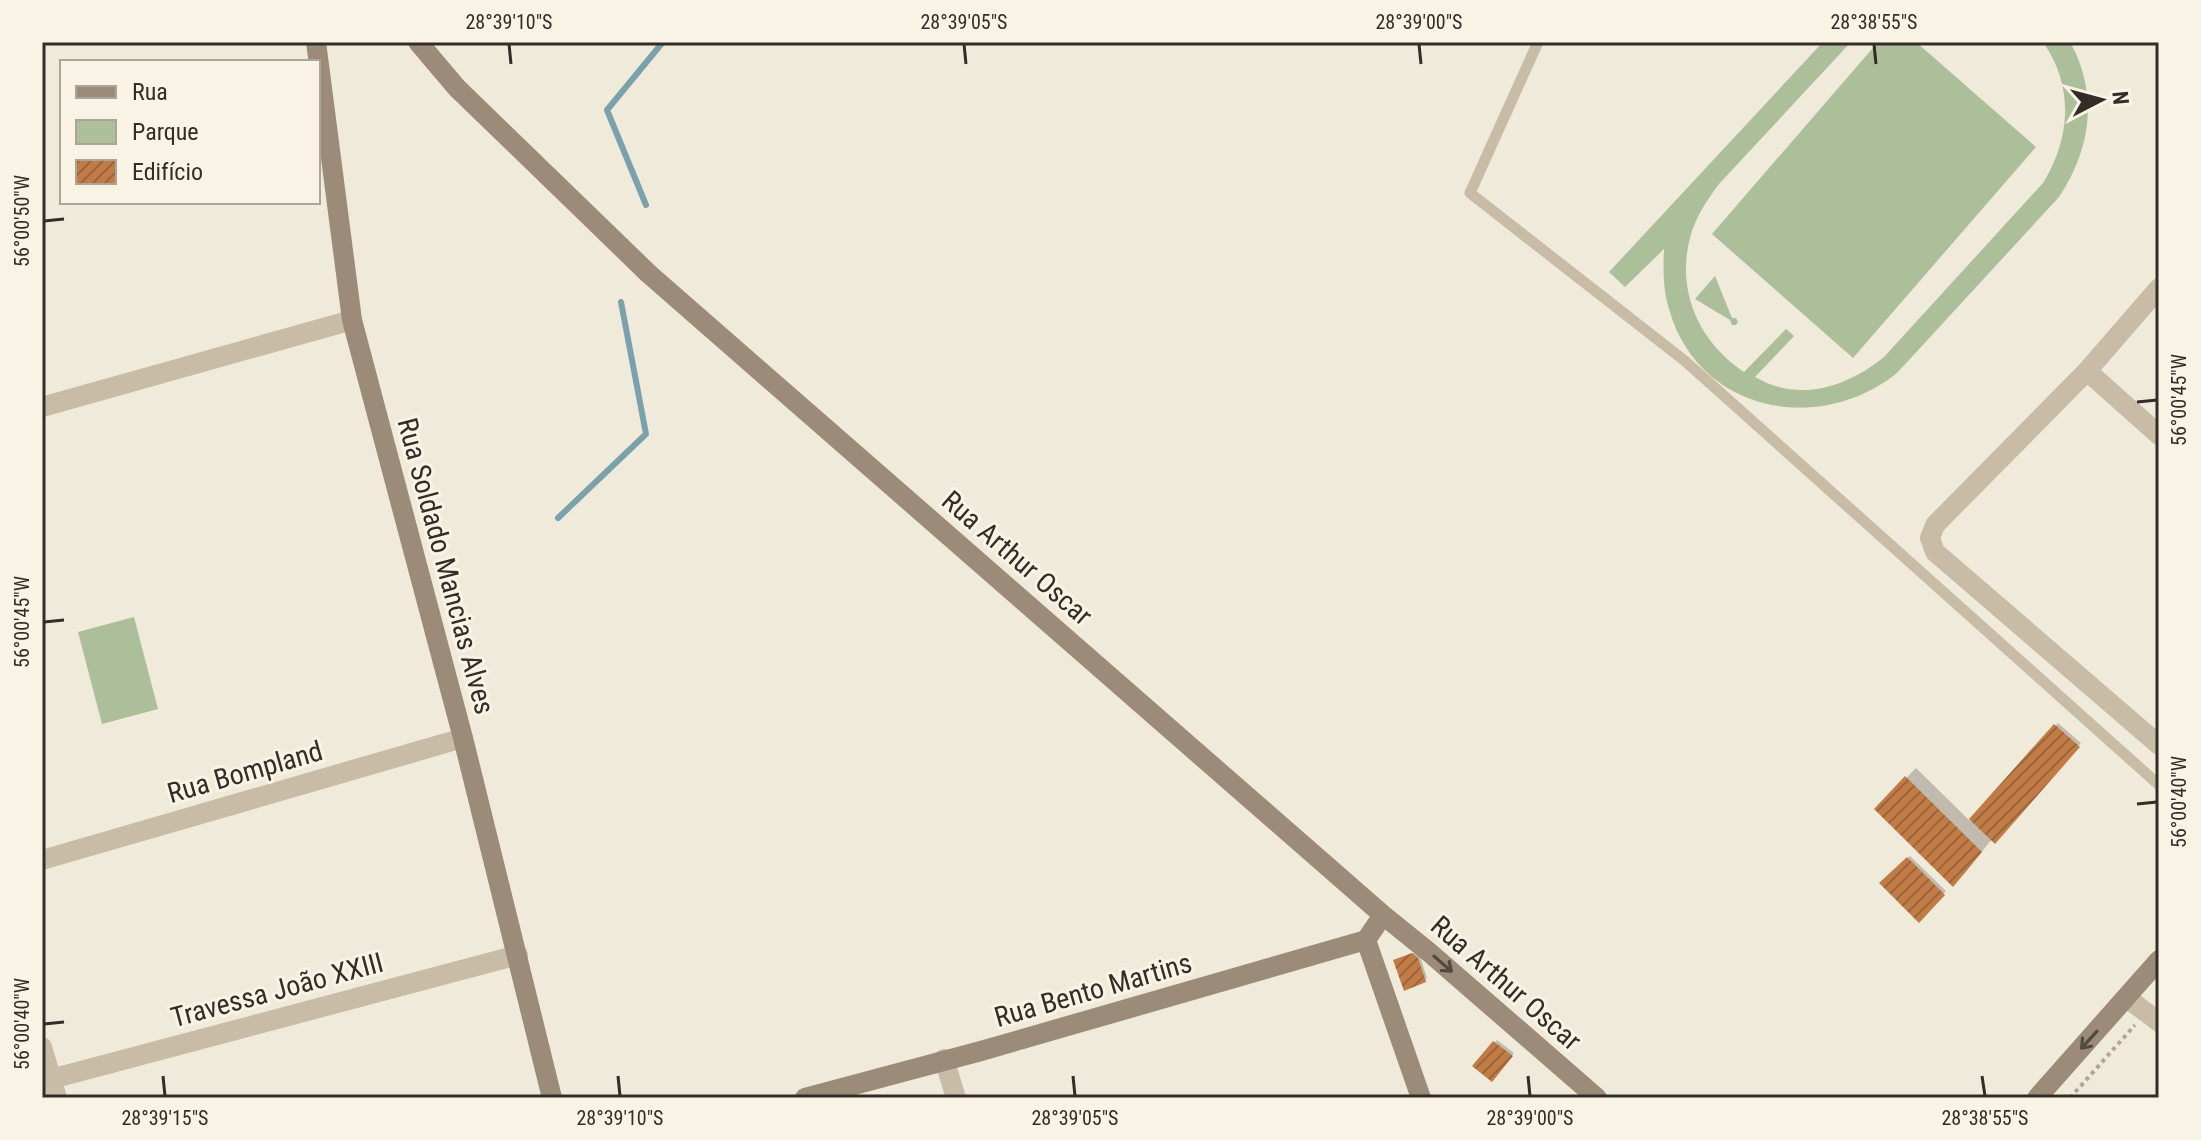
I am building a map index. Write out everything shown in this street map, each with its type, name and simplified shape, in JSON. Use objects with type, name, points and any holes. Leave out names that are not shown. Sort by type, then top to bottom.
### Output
[{"type":"street","name":"Rua Arthur Oscar","points":[[418,42],[457,88],[649,274],[1597,1098]]},
{"type":"street","name":"Rua Soldado Mancias Alves","points":[[320,73],[352,320],[463,738],[552,1098]]},
{"type":"street","points":[[2159,288],[2087,371],[1935,525],[1930,538],[1935,552],[2159,745]]},
{"type":"street","points":[[42,407],[352,320]]},
{"type":"street","points":[[2087,371],[2159,435]]},
{"type":"street","name":"Rua Bompland","points":[[42,860],[463,738]]},
{"type":"street","points":[[1383,915],[1366,940],[1421,1098]]},
{"type":"street","name":"Rua Bento Martins","points":[[805,1098],[981,1051],[1366,940]]},
{"type":"street","name":"Travessa João XXIII","points":[[54,1089],[518,955]]},
{"type":"street","points":[[2037,1098],[2159,960]]},
{"type":"street","points":[[2127,998],[2153,1017]]},
{"type":"street","points":[[42,1047],[54,1089]]},
{"type":"street","points":[[944,1059],[956,1098]]},
{"type":"lane","points":[[1538,42],[1470,193],[1685,361],[2159,785]]},
{"type":"path","points":[[2070,1098],[2153,1017]]},
{"type":"green space","points":[[1823,42],[1851,42],[1719,184],[1695,223],[1686,258],[1689,296],[1703,330],[1728,360],[1744,372],[1786,329],[1794,336],[1755,377],[1772,385],[1805,390],[1822,388],[1870,368],[1884,357],[2043,183],[2059,148],[2065,112],[2060,76],[2043,42],[2070,42],[2085,81],[2087,121],[2078,160],[2059,197],[1897,373],[1866,393],[1832,404],[1798,408],[1764,403],[1733,391],[1706,371],[1684,344],[1669,309],[1664,279],[1664,249],[1625,287],[1609,272]]},
{"type":"green space","points":[[1878,42],[1916,42],[2036,147],[1853,358],[1712,234]]},
{"type":"green space","points":[[1715,276],[1732,318],[1738,322],[1736,325],[1695,299]]},
{"type":"green space","points":[[134,617],[158,709],[102,724],[78,632]]},
{"type":"building","points":[[2054,724],[2080,747],[1995,844],[1969,819]]},
{"type":"building","points":[[1905,776],[1982,852],[1953,887],[1874,809]]},
{"type":"building","points":[[1907,857],[1945,895],[1919,923],[1879,883]]},
{"type":"building","points":[[1412,953],[1418,958],[1426,982],[1404,991],[1393,960]]},
{"type":"building","points":[[1493,1041],[1513,1056],[1492,1082],[1472,1066]]},
{"type":"waterway","points":[[646,205],[607,110],[663,42]]},
{"type":"waterway","points":[[558,518],[646,434],[621,302]]}]
